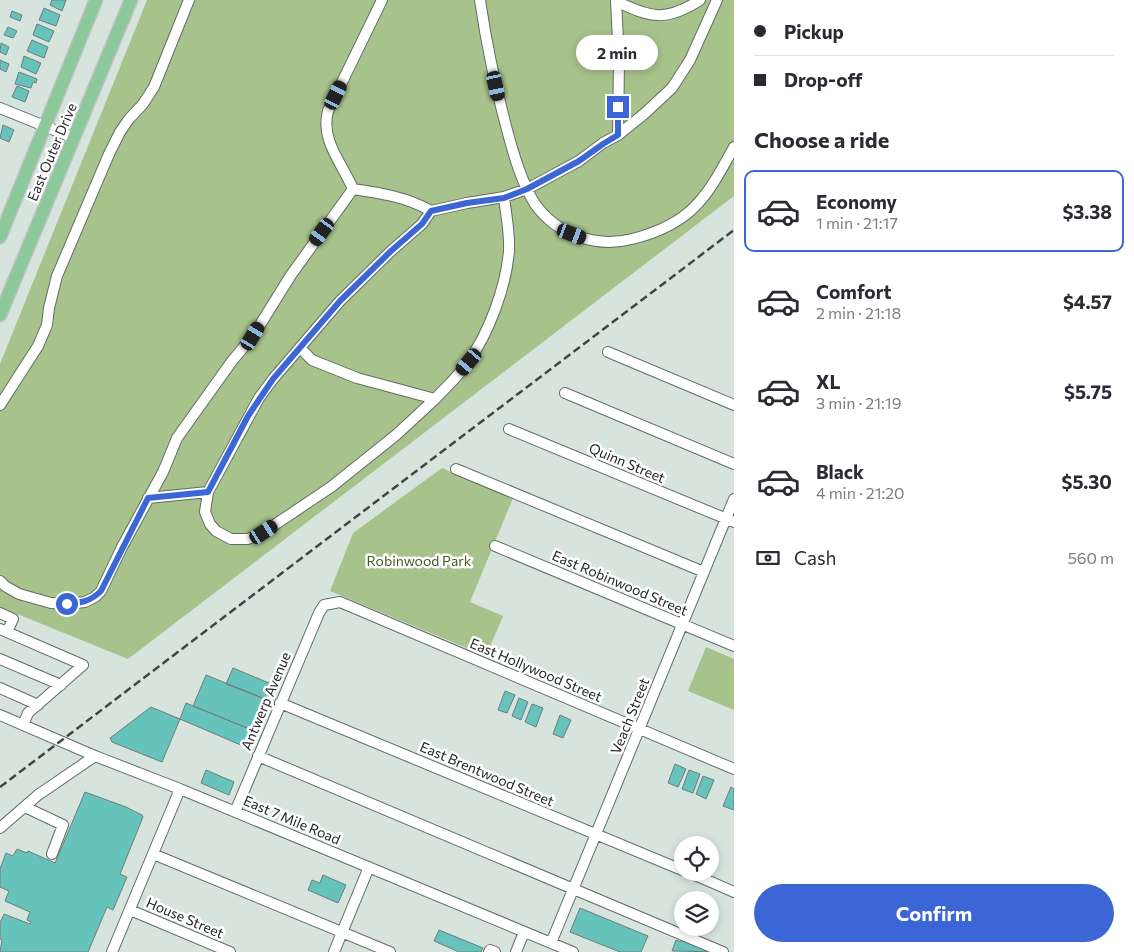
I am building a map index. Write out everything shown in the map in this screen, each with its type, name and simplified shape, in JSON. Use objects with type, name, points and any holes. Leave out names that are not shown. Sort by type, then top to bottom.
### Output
[{"type":"main road","name":"East Outer Drive","points":[[0,237],[96,0]]},
{"type":"main road","name":"East Outer Drive","points":[[0,315],[131,0]]},
{"type":"street","points":[[0,404],[38,346],[47,325],[57,276],[101,172],[120,132],[154,87],[189,0]]},
{"type":"street","points":[[353,189],[329,141],[325,128],[326,120],[328,111],[382,0]]},
{"type":"street","points":[[480,0],[491,64],[503,115],[516,160],[527,189],[535,204],[547,217],[572,234],[602,243],[626,240],[667,227],[694,208],[704,198],[734,147]]},
{"type":"street","points":[[616,0],[619,61],[618,135]]},
{"type":"street","points":[[616,0],[634,10],[656,16],[675,13],[700,0]]},
{"type":"street","points":[[353,189],[403,198],[431,211],[467,203],[504,198],[527,189],[579,161],[618,135],[672,88],[690,60],[717,0]]},
{"type":"street","points":[[0,108],[74,138]]},
{"type":"street","points":[[0,581],[19,594],[51,603],[85,602],[95,597],[105,584],[122,547],[163,472],[182,430],[253,336],[291,275],[353,189]]},
{"type":"street","points":[[431,211],[422,224],[391,251],[340,301],[259,398],[208,492],[205,512],[216,532],[231,539],[248,539],[257,536],[331,487],[383,446],[435,400],[469,362],[484,336],[495,310],[504,278],[509,250],[504,198]]},
{"type":"street","points":[[300,348],[312,360],[357,378],[435,400]]},
{"type":"street","points":[[608,352],[734,405]]},
{"type":"street","points":[[565,393],[734,464]]},
{"type":"street","name":"Quinn Street","points":[[509,429],[730,521]]},
{"type":"street","points":[[456,469],[704,572]]},
{"type":"street","points":[[148,498],[208,492]]},
{"type":"street","name":"Veach Street","points":[[552,946],[682,624],[704,572],[730,521],[734,499]]},
{"type":"street","name":"East Robinwood Street","points":[[495,546],[734,646]]},
{"type":"street","name":"East Hollywood Street","points":[[328,604],[340,602],[734,769]]},
{"type":"street","name":"Antwerp Avenue","points":[[235,812],[319,613],[328,604]]},
{"type":"street","points":[[0,613],[13,619],[4,631],[83,665],[28,713],[23,725]]},
{"type":"street","points":[[0,659],[61,685]]},
{"type":"street","points":[[0,688],[38,705]]},
{"type":"street","name":"East Brentwood Street","points":[[280,703],[674,867]]},
{"type":"street","name":"East 7 Mile Road","points":[[0,715],[95,756],[180,789],[524,932],[552,946],[573,952]]},
{"type":"street","points":[[0,828],[38,795],[95,756]]},
{"type":"street","points":[[258,756],[723,952]]},
{"type":"street","points":[[112,952],[180,789]]},
{"type":"street","points":[[25,807],[63,825],[52,854]]},
{"type":"street","points":[[153,854],[390,952]]},
{"type":"street","points":[[334,952],[369,868]]},
{"type":"street","points":[[709,881],[734,892]]},
{"type":"street","name":"House Street","points":[[130,910],[230,952]]},
{"type":"street","points":[[516,952],[524,932]]},
{"type":"street","points":[[489,952],[490,950],[495,952]]},
{"type":"green space","points":[[147,0],[734,0],[734,196],[128,659],[0,607],[0,364]]},
{"type":"green space","name":"Robinwood Park","points":[[442,468],[513,498],[470,602],[503,616],[486,656],[330,591],[353,533]]},
{"type":"green space","points":[[706,647],[734,659],[734,710],[688,691]]},
{"type":"building","points":[[52,0],[66,0],[62,11],[50,5]]},
{"type":"building","points":[[44,8],[60,15],[56,26],[39,20]]},
{"type":"building","points":[[12,11],[22,15],[20,21],[10,17]]},
{"type":"building","points":[[37,24],[54,31],[49,42],[33,35]]},
{"type":"building","points":[[8,27],[17,31],[13,38],[4,35]]},
{"type":"building","points":[[32,40],[48,47],[44,58],[27,51]]},
{"type":"building","points":[[1,43],[9,47],[6,55],[0,52]]},
{"type":"building","points":[[24,56],[41,63],[36,74],[21,67]]},
{"type":"building","points":[[0,60],[9,64],[6,72],[0,69]]},
{"type":"building","points":[[19,72],[37,79],[36,83],[33,82],[31,88],[15,84]]},
{"type":"building","points":[[17,86],[29,91],[25,102],[12,97]]},
{"type":"building","points":[[3,125],[14,130],[9,142],[0,138]]},
{"type":"building","points":[[233,668],[276,686],[270,701],[226,684]]},
{"type":"building","points":[[206,675],[270,701],[257,732],[193,706]]},
{"type":"building","points":[[505,691],[515,695],[507,713],[498,710]]},
{"type":"building","points":[[519,698],[528,702],[521,720],[512,716]]},
{"type":"building","points":[[186,703],[257,732],[250,749],[180,719]]},
{"type":"building","points":[[532,704],[543,708],[536,727],[525,722]]},
{"type":"building","points":[[151,707],[180,719],[162,762],[112,742],[110,738]]},
{"type":"building","points":[[560,715],[571,720],[563,738],[553,734]]},
{"type":"building","points":[[675,764],[686,769],[678,787],[668,783]]},
{"type":"building","points":[[206,770],[234,782],[229,795],[201,783]]},
{"type":"building","points":[[689,770],[700,774],[693,793],[682,789]]},
{"type":"building","points":[[703,776],[714,780],[706,799],[696,794]]},
{"type":"building","points":[[731,787],[734,789],[734,810],[723,806]]},
{"type":"building","points":[[85,792],[126,807],[143,817],[120,874],[127,877],[113,910],[107,907],[88,952],[0,952],[2,940],[0,939],[0,923],[4,914],[30,924],[31,922],[27,920],[30,912],[5,901],[9,891],[0,887],[0,869],[6,853],[13,856],[17,849],[27,853],[28,851],[55,863]]},
{"type":"building","points":[[323,875],[346,885],[338,903],[308,890],[312,880],[320,883]]},
{"type":"building","points":[[580,908],[648,936],[641,952],[620,952],[570,932]]},
{"type":"building","points":[[439,930],[483,948],[481,952],[459,952],[434,941]]},
{"type":"building","points":[[682,937],[720,952],[672,951],[676,940],[680,942]]},
{"type":"railway","points":[[0,787],[734,230]]},
{"type":"route","points":[[67,604],[85,602],[95,597],[101,591],[148,498],[208,492],[248,416],[273,379],[340,301],[391,251],[422,224],[431,211],[438,211],[467,203],[504,198],[527,189],[579,161],[618,135],[618,107]]}]
